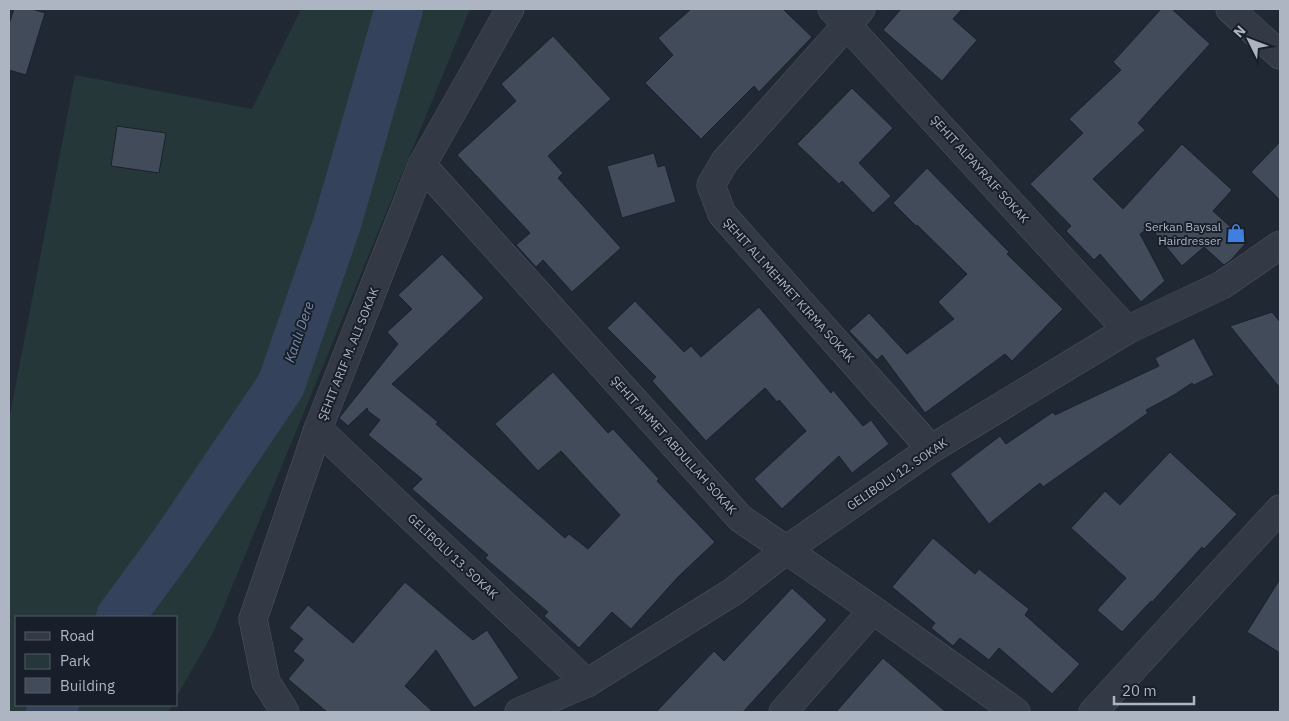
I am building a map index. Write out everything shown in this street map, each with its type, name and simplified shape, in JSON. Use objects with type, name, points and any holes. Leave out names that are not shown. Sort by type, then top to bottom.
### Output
[{"type":"street","name":"ŞEHIT ARIF M. ALI SOKAK","points":[[285,712],[266,682],[253,619],[318,429],[422,165],[510,9]]},
{"type":"street","points":[[1230,9],[1280,55]]},
{"type":"street","points":[[847,14],[725,162],[711,185],[722,214],[932,449]]},
{"type":"street","name":"ŞEHIT ALPAYRAIF SOKAK","points":[[847,14],[1127,330]]},
{"type":"street","name":"ŞEHIT AHMET ABDULLAH SOKAK","points":[[422,165],[740,518],[1016,712]]},
{"type":"street","name":"GELIBOLU 12. SOKAK","points":[[519,712],[587,683],[734,591],[786,550],[932,449],[1127,330],[1222,284],[1280,245]]},
{"type":"street","name":"GELIBOLU 13. SOKAK","points":[[318,429],[587,683]]},
{"type":"street","points":[[1093,712],[1280,509]]},
{"type":"street","points":[[783,712],[873,610]]},
{"type":"green space","points":[[301,9],[470,9],[213,633],[178,694],[178,616],[15,616],[15,706],[172,706],[168,712],[9,712],[9,420],[75,75],[252,109]]},
{"type":"building","points":[[14,9],[32,9],[45,13],[26,75],[9,70],[9,24]]},
{"type":"building","points":[[691,9],[783,9],[812,37],[759,92],[754,86],[701,139],[645,83],[673,55],[658,38]]},
{"type":"building","points":[[901,9],[962,9],[953,19],[977,40],[942,81],[883,30]]},
{"type":"building","points":[[1161,9],[1172,9],[1210,44],[1138,123],[1145,130],[1093,179],[1123,209],[1182,144],[1232,190],[1213,211],[1247,242],[1224,265],[1204,247],[1182,266],[1150,227],[1140,234],[1165,281],[1141,302],[1100,254],[1094,260],[1066,231],[1071,226],[1030,184],[1083,133],[1069,119],[1121,70],[1113,62]]},
{"type":"building","points":[[553,36],[611,99],[548,156],[563,173],[558,178],[621,248],[572,292],[543,260],[536,267],[516,245],[530,233],[457,155],[516,101],[501,84]]},
{"type":"building","points":[[852,88],[893,128],[859,163],[891,196],[873,213],[842,181],[839,184],[797,144]]},
{"type":"building","points":[[117,126],[166,133],[159,173],[111,166]]},
{"type":"building","points":[[1280,142],[1280,200],[1251,172]]},
{"type":"building","points":[[654,153],[658,167],[665,165],[676,202],[622,218],[607,166]]},
{"type":"building","points":[[927,168],[1009,252],[1007,254],[1063,309],[1012,361],[1005,354],[925,413],[882,355],[877,360],[849,331],[869,313],[907,354],[954,319],[938,302],[967,274],[893,203]]},
{"type":"building","points":[[442,254],[484,298],[392,384],[438,422],[436,424],[565,538],[569,534],[588,549],[620,515],[561,451],[538,471],[495,424],[553,372],[608,433],[613,429],[659,479],[657,481],[715,542],[678,577],[631,629],[612,612],[579,648],[544,616],[548,612],[485,558],[488,555],[412,489],[422,479],[368,435],[380,420],[368,411],[367,408],[348,426],[339,418],[398,344],[387,332],[412,309],[398,295]]},
{"type":"building","points":[[635,301],[684,352],[691,346],[701,357],[759,307],[831,393],[833,390],[863,426],[871,420],[889,444],[852,473],[839,456],[782,509],[754,479],[806,431],[779,400],[777,402],[765,388],[706,441],[652,381],[656,377],[607,328]]},
{"type":"building","points":[[1272,312],[1280,322],[1280,388],[1230,326]]},
{"type":"building","points":[[1194,338],[1214,375],[1194,385],[1192,383],[1146,410],[1148,413],[1043,487],[1040,483],[989,524],[950,474],[1000,436],[1006,444],[1053,412],[1055,415],[1159,366],[1155,358]]},
{"type":"building","points":[[1170,452],[1237,514],[1204,549],[1202,547],[1122,632],[1097,610],[1126,578],[1071,528],[1105,491],[1120,505]]},
{"type":"building","points":[[933,538],[975,574],[979,569],[1029,609],[1025,615],[1080,664],[1052,694],[999,648],[989,660],[960,638],[953,646],[931,628],[935,623],[892,587]]},
{"type":"building","points":[[1280,579],[1280,653],[1247,632]]},
{"type":"building","points":[[405,582],[473,640],[487,630],[519,678],[474,708],[436,650],[405,686],[433,712],[327,712],[288,679],[304,660],[293,651],[303,639],[289,628],[308,605],[353,643]]},
{"type":"building","points":[[792,588],[827,620],[743,712],[656,712],[714,651],[724,661]]},
{"type":"building","points":[[883,658],[946,712],[836,712]]},
{"type":"waterway","name":"Kanlı Dere","points":[[121,616],[173,545],[281,385],[337,224],[399,9]]},
{"type":"waterway","name":"Kanlı Dere","points":[[50,712],[54,706]]},
{"type":"place","name":"Serkan Baysal Hairdresser","points":[[1236,233]]}]
